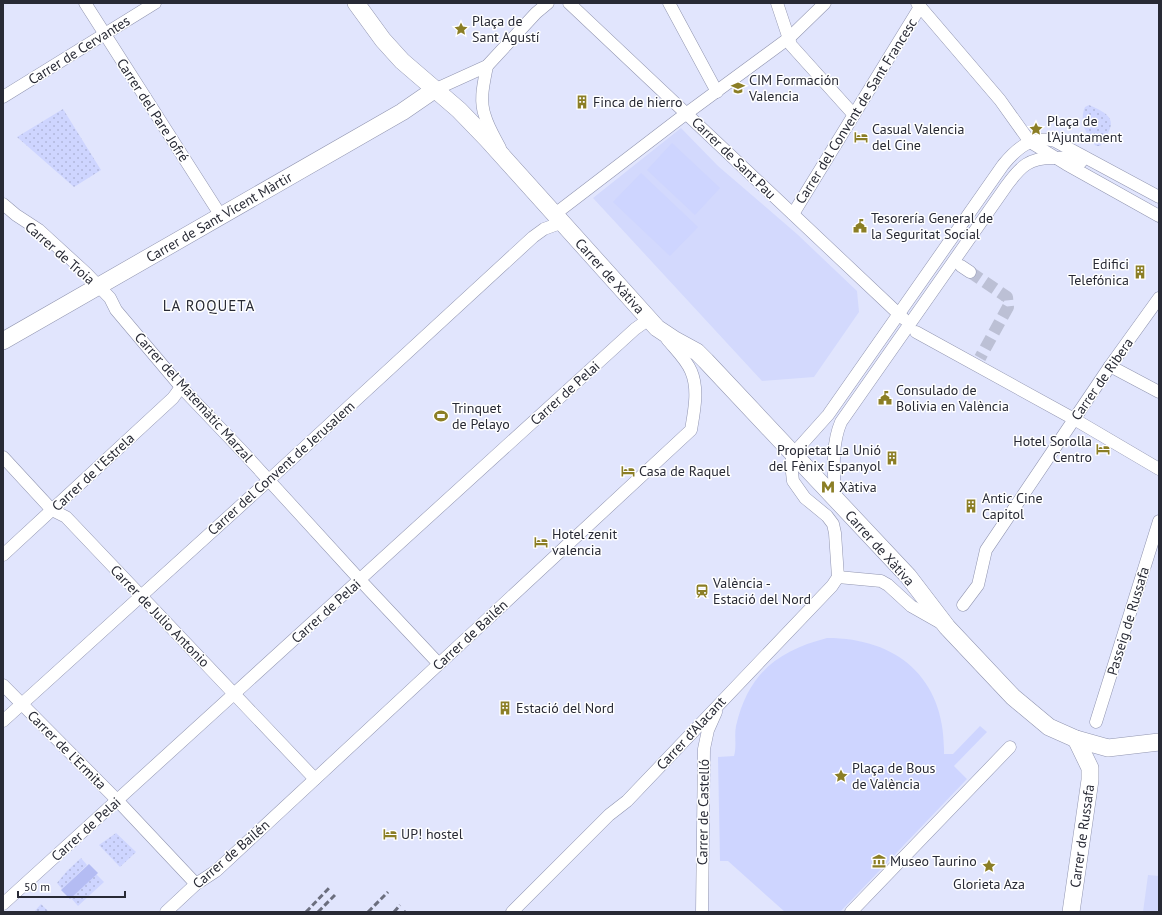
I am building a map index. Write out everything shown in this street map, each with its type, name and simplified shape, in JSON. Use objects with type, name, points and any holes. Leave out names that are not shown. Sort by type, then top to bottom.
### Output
[{"type":"main road","name":"Carrer de Xàtiva","points":[[356,3],[388,46],[434,90],[459,110],[559,218],[649,319],[661,331],[697,352],[908,576],[947,627],[1012,697],[1049,728],[1076,739],[1108,748],[1159,742]]},
{"type":"main road","name":"Carrer de Sant Vicent Màrtir","points":[[3,342],[402,112],[434,90]]},
{"type":"main road","name":"Carrer de Russafa","points":[[1071,912],[1090,780],[1090,768],[1076,739]]},
{"type":"street","name":"Carrer del Pare Jofré","points":[[85,3],[221,216]]},
{"type":"street","name":"Carrer de Cervantes","points":[[3,97],[155,3]]},
{"type":"street","points":[[434,90],[487,66],[536,13],[548,3]]},
{"type":"street","name":"Carrer de Sant Pau","points":[[569,3],[913,328],[978,361],[1159,469]]},
{"type":"street","points":[[669,3],[717,92]]},
{"type":"street","points":[[777,3],[791,45],[854,114]]},
{"type":"street","name":"Carrer del Convent de Jerusalem","points":[[3,721],[534,237],[687,113],[789,38],[825,3]]},
{"type":"street","points":[[918,5],[1003,104],[1030,142],[1159,216]]},
{"type":"street","name":"Carrer del Convent de Sant Francesc","points":[[793,214],[918,5]]},
{"type":"street","points":[[487,66],[482,99],[485,117],[503,157]]},
{"type":"street","points":[[793,454],[828,415],[1015,150],[1030,142],[1045,139],[1063,145],[1159,197]]},
{"type":"street","points":[[835,498],[834,452],[836,434],[841,422],[913,328],[1016,174],[1026,164],[1036,158],[1070,157],[1159,205]]},
{"type":"street","name":"Carrer de Troia","points":[[3,204],[16,215],[39,230],[99,286]]},
{"type":"street","name":"Carrer del Matemàtic Marzal","points":[[99,286],[110,298],[116,310],[181,387],[439,664]]},
{"type":"street","name":"Carrer de Ribera","points":[[963,604],[978,584],[986,550],[1110,366],[1159,298]]},
{"type":"street","name":"Carrer de Pelai","points":[[3,904],[621,342],[649,319]]},
{"type":"street","name":"Carrer de Bailén","points":[[166,912],[196,884],[216,871],[691,430],[695,406],[692,372],[661,331]]},
{"type":"street","points":[[1110,366],[1159,392]]},
{"type":"street","name":"Carrer de l'Estrela","points":[[3,555],[173,398],[181,387]]},
{"type":"street","name":"Carrer de Xàtiva","points":[[793,454],[790,464],[793,481],[805,498],[827,516],[833,524],[836,539],[838,577],[882,581],[912,606],[947,627]]},
{"type":"street","name":"Carrer de Julio Antonio","points":[[3,457],[52,510],[66,517],[315,779]]},
{"type":"street","name":"Passeig de Russafa","points":[[1096,722],[1159,521]]},
{"type":"street","name":"Carrer d'Alacant","points":[[512,912],[609,815],[626,801],[826,593],[838,577]]},
{"type":"street","name":"Carrer de l'Ermita","points":[[3,685],[117,800],[196,884]]},
{"type":"street","name":"Carrer de Castelló","points":[[702,912],[704,749],[712,718],[728,694]]},
{"type":"street","points":[[851,912],[1010,747]]},
{"type":"shaded area","points":[[1089,105],[1100,110],[1110,119],[1110,129],[1100,146],[1096,146],[1084,128],[1083,112],[1085,107]]},
{"type":"shaded area","points":[[63,109],[101,170],[74,187],[17,137]]},
{"type":"shaded area","points":[[681,128],[718,166],[797,234],[857,291],[859,312],[814,377],[762,381],[593,198]]},
{"type":"shaded area","points":[[672,143],[720,188],[695,215],[647,170]]},
{"type":"shaded area","points":[[641,173],[698,227],[670,256],[613,202]]},
{"type":"shaded area","name":"Plaça de Bous de València","points":[[827,638],[853,640],[876,646],[896,655],[913,668],[927,685],[937,705],[942,728],[944,754],[953,754],[980,726],[987,732],[954,766],[967,779],[840,912],[785,912],[728,861],[720,861],[718,757],[734,756],[736,726],[741,708],[748,692],[767,667],[793,650],[809,643]]},
{"type":"shaded area","points":[[116,833],[136,852],[120,867],[99,845]]},
{"type":"shaded area","points":[[81,858],[87,865],[62,889],[57,883]]},
{"type":"shaded area","points":[[89,864],[98,873],[70,899],[61,890]]},
{"type":"shaded area","points":[[96,874],[104,882],[78,906],[71,898]]},
{"type":"shaded area","points":[[1148,875],[1159,876],[1159,912],[1143,912]]},
{"type":"shaded area","points":[[41,904],[49,912],[34,912]]},
{"type":"tunnel","points":[[970,272],[1007,297],[1008,307],[980,358]]},
{"type":"railway","points":[[306,912],[330,887]]},
{"type":"railway","points":[[368,912],[388,892]]},
{"type":"railway","points":[[318,912],[337,893]]},
{"type":"railway","points":[[394,912],[400,905]]},
{"type":"place","name":"Plaça de Sant Agustí","points":[[461,29]]},
{"type":"place","name":"CIM Formación Valencia","points":[[738,88]]},
{"type":"place","name":"Finca de hierro","points":[[582,102]]},
{"type":"place","name":"Plaça de l'Ajuntament","points":[[1036,129]]},
{"type":"place","name":"Casual Valencia del Cine","points":[[861,137]]},
{"type":"place","name":"Tesorería General de la Seguritat Social","points":[[860,226]]},
{"type":"place","name":"Edifici Telefónica","points":[[1140,272]]},
{"type":"place","name":"Consulado de Bolivia en València","points":[[885,398]]},
{"type":"place","name":"Trinquet de Pelayo","points":[[441,416]]},
{"type":"place","name":"Hotel Sorolla Centro","points":[[1103,449]]},
{"type":"place","name":"Propietat La Unió del Fènix Espanyol","points":[[892,458]]},
{"type":"place","name":"Casa de Raquel","points":[[628,471]]},
{"type":"place","name":"Xàtiva","points":[[828,487]]},
{"type":"place","name":"Antic Cine Capitol","points":[[971,506]]},
{"type":"place","name":"Hotel zenit valencia","points":[[541,542]]},
{"type":"place","name":"València - Estació del Nord","points":[[702,591]]},
{"type":"place","name":"Estació del Nord","points":[[505,708]]},
{"type":"place","name":"Plaça de Bous de València","points":[[841,776]]},
{"type":"place","name":"UP! hostel","points":[[390,834]]},
{"type":"place","name":"Museo Taurino","points":[[879,861]]},
{"type":"place","name":"Glorieta Aza","points":[[989,866]]},
{"type":"district","name":"LA ROQUETA","points":[[209,306]]}]
